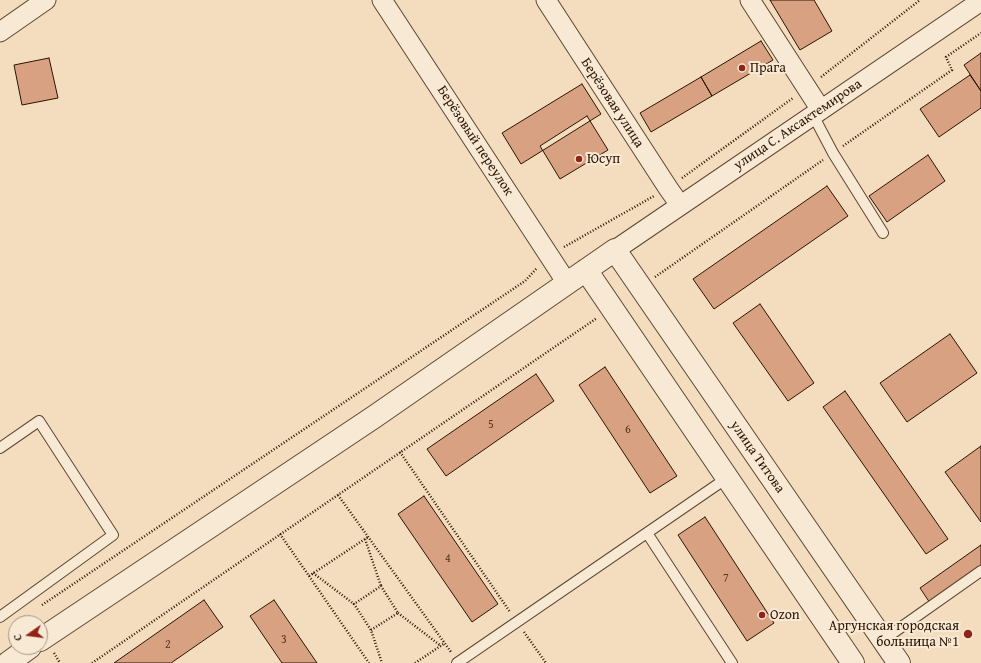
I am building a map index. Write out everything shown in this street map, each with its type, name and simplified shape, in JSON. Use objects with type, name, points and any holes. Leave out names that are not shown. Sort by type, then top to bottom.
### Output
[{"type":"street","points":[[0,32],[46,0]]},
{"type":"street","name":"Берёзовый переулок","points":[[382,0],[568,283]]},
{"type":"street","name":"Берёзовая улица","points":[[546,0],[680,205]]},
{"type":"street","points":[[750,0],[806,88],[817,112]]},
{"type":"street","name":"улица С. Аксактемирова","points":[[615,250],[973,3]]},
{"type":"street","points":[[48,635],[367,421],[615,250]]},
{"type":"street","name":"улица Титова","points":[[615,250],[899,663]]},
{"type":"street","points":[[586,270],[853,663]]},
{"type":"street","points":[[8,663],[19,655]]},
{"type":"lane","points":[[817,112],[833,153],[883,233]]},
{"type":"lane","points":[[0,448],[39,421],[113,535],[0,617]]},
{"type":"lane","points":[[458,662],[727,478]]},
{"type":"lane","points":[[647,533],[732,663]]},
{"type":"lane","points":[[883,640],[981,571]]},
{"type":"path","points":[[40,606],[525,281],[550,255],[668,188],[806,88],[920,0]]},
{"type":"path","points":[[640,287],[952,70],[946,57],[981,33]]},
{"type":"path","points":[[92,663],[611,308]]},
{"type":"path","points":[[400,452],[545,663]]},
{"type":"path","points":[[338,495],[458,662]]},
{"type":"path","points":[[280,534],[369,663]]},
{"type":"path","points":[[309,576],[368,536]]},
{"type":"path","points":[[365,539],[381,586],[398,613],[441,646]]},
{"type":"path","points":[[313,573],[354,604],[371,630],[382,663]]},
{"type":"path","points":[[354,604],[381,586]]},
{"type":"path","points":[[371,630],[398,613]]},
{"type":"path","points":[[415,663],[444,643]]},
{"type":"building","points":[[770,0],[814,0],[832,31],[800,50]]},
{"type":"building","points":[[761,41],[773,60],[712,96],[701,77]]},
{"type":"building","points":[[981,53],[981,91],[964,65]]},
{"type":"building","points":[[49,58],[58,98],[22,105],[14,65]]},
{"type":"building","points":[[970,75],[981,91],[981,108],[939,137],[920,109]]},
{"type":"building","points":[[701,77],[712,96],[651,132],[640,113]]},
{"type":"building","points":[[582,84],[601,114],[521,164],[502,133]]},
{"type":"building","points":[[587,116],[608,150],[560,179],[540,146]]},
{"type":"building","points":[[928,155],[945,181],[887,222],[869,196]]},
{"type":"building","points":[[827,186],[848,216],[714,309],[693,279]]},
{"type":"building","points":[[760,304],[814,383],[788,401],[733,323]]},
{"type":"building","points":[[950,334],[977,373],[907,422],[880,383]]},
{"type":"building","points":[[605,367],[677,476],[650,493],[579,385]]},
{"type":"building","points":[[536,374],[554,401],[446,476],[427,449]]},
{"type":"building","points":[[845,391],[948,539],[926,554],[823,407]]},
{"type":"building","points":[[981,446],[981,522],[945,472]]},
{"type":"building","points":[[424,496],[498,604],[472,622],[398,514]]},
{"type":"building","points":[[705,517],[774,623],[747,641],[678,535]]},
{"type":"building","points":[[981,545],[981,567],[930,603],[920,588]]},
{"type":"building","points":[[204,600],[223,627],[171,663],[114,663]]},
{"type":"building","points":[[274,600],[317,663],[282,663],[250,616]]},
{"type":"place","name":"Прага","points":[[742,68]]},
{"type":"place","name":"Юсуп","points":[[579,159]]},
{"type":"place","name":"Ozon","points":[[762,615]]},
{"type":"place","name":"Аргунская городская больница №1","points":[[968,634]]}]
